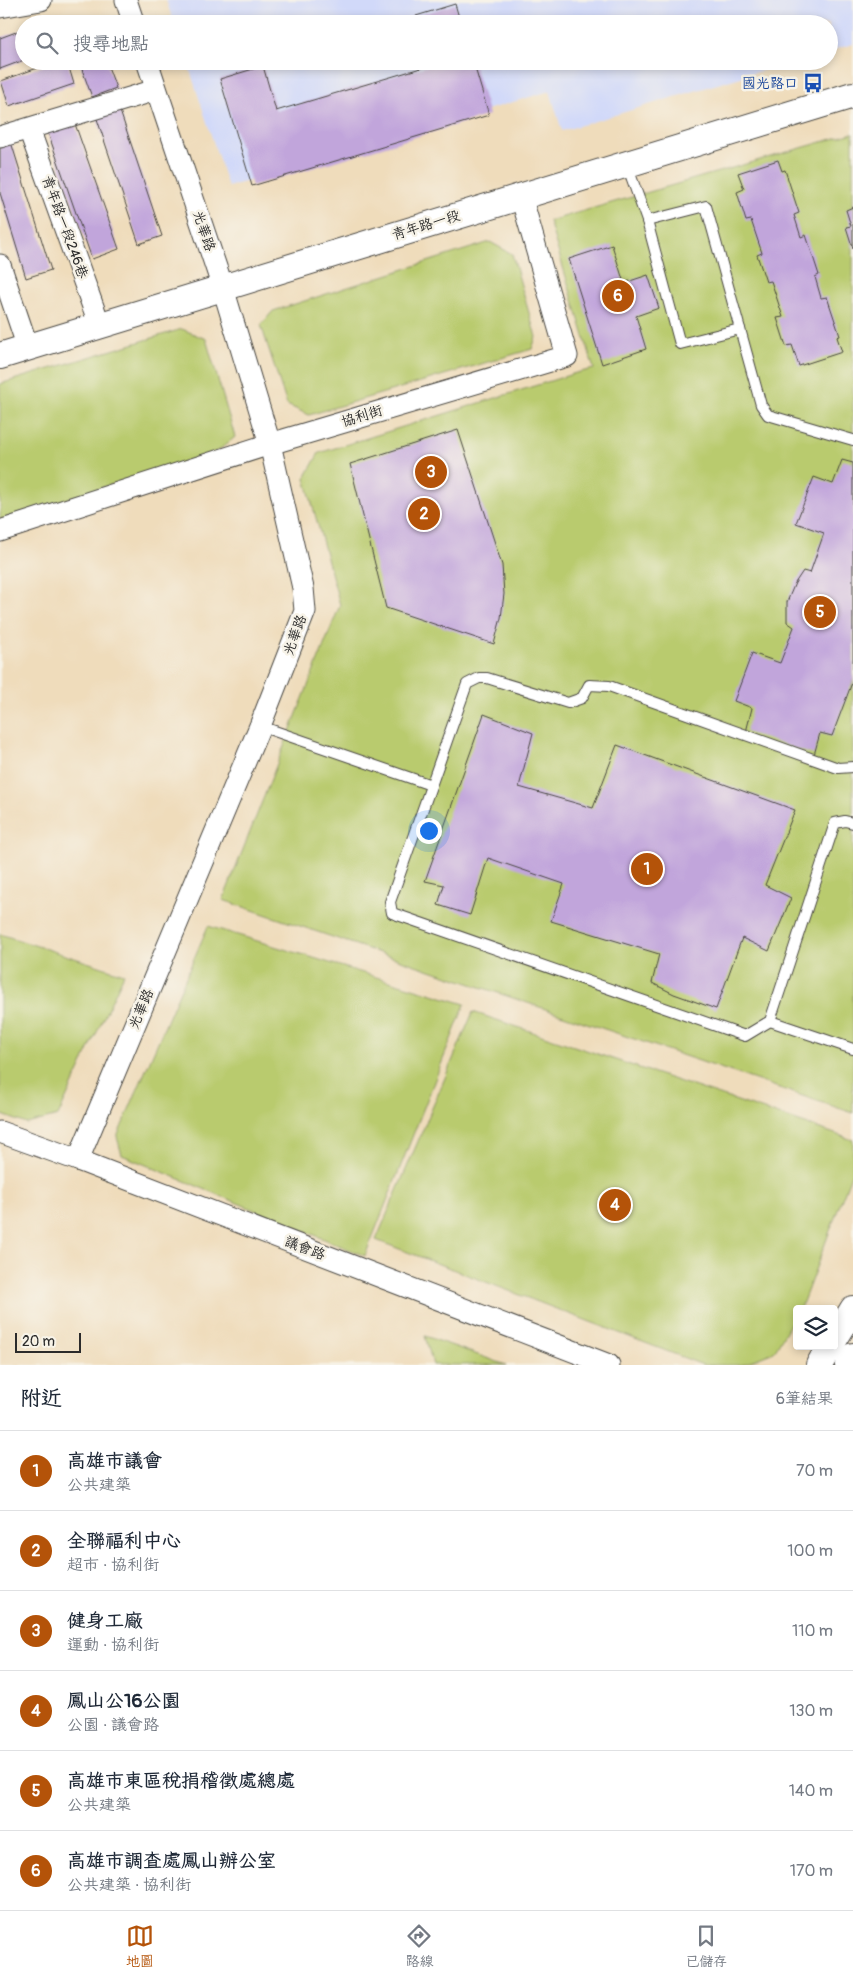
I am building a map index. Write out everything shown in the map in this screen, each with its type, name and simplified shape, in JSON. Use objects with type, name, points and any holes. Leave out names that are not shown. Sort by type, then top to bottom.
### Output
[{"type":"street","points":[[0,7],[41,0]]},
{"type":"street","points":[[126,0],[131,15]]},
{"type":"street","name":"光華路","points":[[78,1160],[260,726],[305,611],[303,588],[270,444],[223,288],[150,70]]},
{"type":"street","points":[[0,137],[156,90]]},
{"type":"street","name":"青年路一段","points":[[0,356],[853,95]]},
{"type":"street","name":"青年路一段246巷","points":[[29,129],[100,326]]},
{"type":"street","name":"協利街","points":[[0,531],[270,444],[567,356],[521,196]]},
{"type":"street","points":[[0,265],[28,348]]},
{"type":"street","name":"議會路","points":[[0,1132],[78,1160],[609,1365]]},
{"type":"street","points":[[838,1333],[853,1309]]},
{"type":"street","points":[[819,1365],[828,1350]]},
{"type":"street","points":[[848,1365],[853,1356]]},
{"type":"lane","points":[[627,164],[647,221],[680,344],[740,329]]},
{"type":"lane","points":[[647,221],[706,206],[761,405],[768,414],[853,440]]},
{"type":"lane","points":[[853,767],[838,768],[609,686],[589,685],[582,698],[568,703],[487,678],[479,678],[466,684],[390,902],[392,913],[745,1036],[770,1021],[835,823],[845,821],[853,823]]},
{"type":"lane","points":[[260,726],[431,786]]},
{"type":"lane","points":[[770,1021],[853,1050]]},
{"type":"shaded area","points":[[166,0],[853,0],[853,44],[838,48],[838,15],[171,15]]},
{"type":"shaded area","points":[[190,70],[764,70],[562,131],[550,91],[228,187]]},
{"type":"green space","points":[[853,133],[853,1113],[223,900],[340,605],[305,478],[319,453],[594,369],[549,221]]},
{"type":"green space","points":[[490,242],[512,254],[536,337],[532,349],[309,415],[287,405],[261,325],[273,311]]},
{"type":"green space","points":[[182,329],[206,339],[235,437],[218,451],[0,520],[0,384]]},
{"type":"green space","points":[[208,926],[465,1004],[365,1256],[122,1155],[117,1137]]},
{"type":"green space","points":[[0,934],[124,974],[58,1116],[27,1124],[0,1114]]},
{"type":"green space","points":[[473,1012],[853,1140],[853,1170],[803,1302],[801,1305],[793,1305],[793,1319],[774,1352],[741,1365],[703,1365],[376,1240]]},
{"type":"green space","points":[[425,1336],[506,1365],[433,1365]]},
{"type":"building","points":[[455,4],[458,15],[419,15]]},
{"type":"building","points":[[15,32],[15,63],[0,69],[0,38]]},
{"type":"building","points":[[32,70],[70,70],[74,84],[9,106],[1,81]]},
{"type":"building","points":[[82,70],[109,70],[116,88],[92,97]]},
{"type":"building","points":[[250,70],[264,70],[276,111],[414,70],[476,70],[489,115],[252,186],[220,79]]},
{"type":"building","points":[[119,108],[162,236],[139,244],[96,116]]},
{"type":"building","points":[[74,121],[119,249],[92,259],[47,130]]},
{"type":"building","points":[[11,142],[51,270],[26,278],[0,193],[0,146]]},
{"type":"building","points":[[778,160],[782,171],[785,170],[799,213],[794,215],[801,237],[806,235],[819,275],[815,277],[821,298],[827,297],[840,336],[837,337],[842,352],[799,366],[792,345],[786,346],[777,318],[783,317],[771,281],[766,282],[757,255],[762,253],[751,220],[746,221],[737,192],[744,189],[738,173]]},
{"type":"building","points":[[853,207],[853,249],[846,227],[851,226],[846,210]]},
{"type":"building","points":[[612,245],[624,283],[648,275],[659,308],[636,316],[646,349],[602,364],[569,259]]},
{"type":"building","points":[[458,430],[502,565],[504,594],[501,618],[494,644],[386,608],[350,464]]},
{"type":"building","points":[[842,460],[853,463],[853,680],[832,736],[820,733],[814,755],[746,732],[752,708],[734,701],[752,653],[780,663],[794,627],[787,622],[787,602],[795,583],[803,571],[810,573],[824,533],[796,523],[814,477],[833,484]]},
{"type":"building","points":[[484,714],[533,733],[519,787],[593,808],[617,745],[795,810],[765,885],[791,898],[769,951],[742,938],[716,1009],[674,994],[652,983],[659,954],[551,921],[564,884],[488,858],[470,915],[438,905],[444,885],[425,881]]},
{"type":"place","name":"國光路口","points":[[813,83]]},
{"type":"place","name":"高雄市調查處鳳山辦公室","points":[[618,296]]},
{"type":"place","name":"健身工廠","points":[[431,472]]},
{"type":"place","name":"全聯福利中心","points":[[424,514]]},
{"type":"place","name":"高雄市東區稅捐稽徵處總處","points":[[820,612]]},
{"type":"place","name":"高雄市議會","points":[[647,869]]},
{"type":"place","name":"鳳山公16公園","points":[[615,1205]]}]
